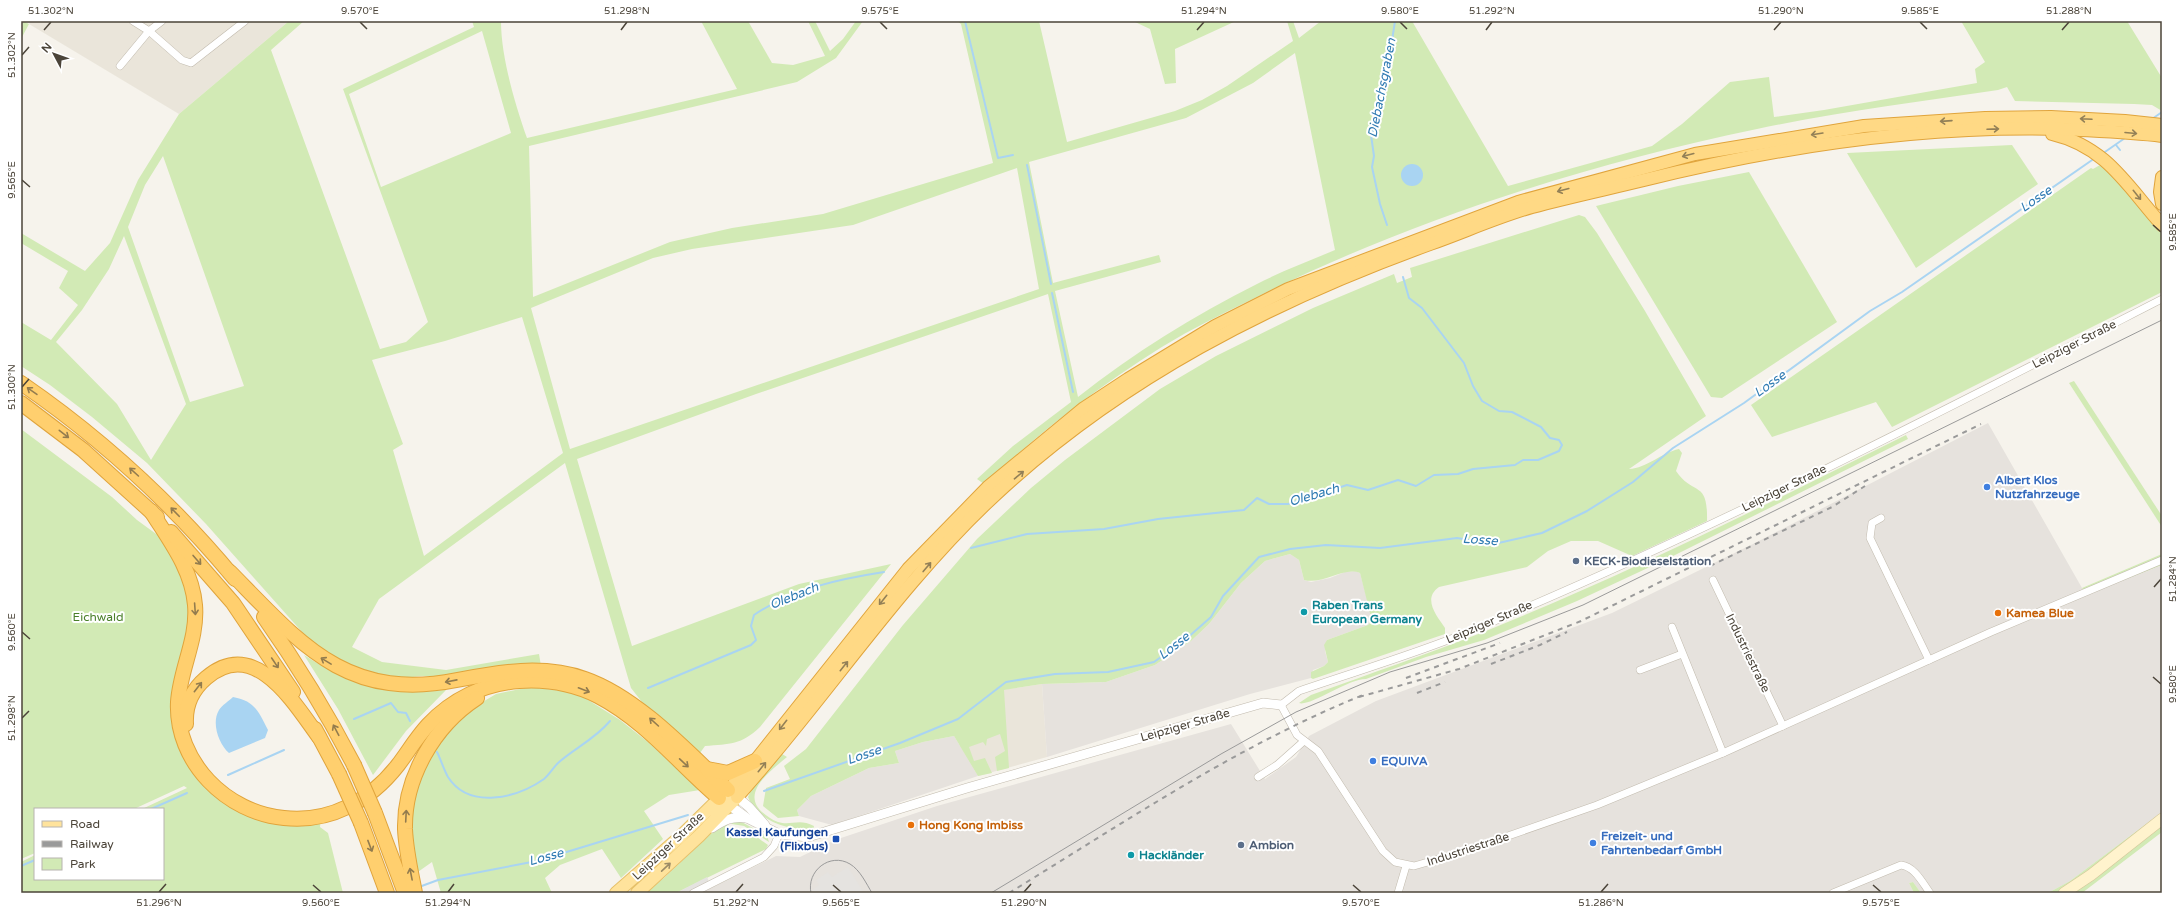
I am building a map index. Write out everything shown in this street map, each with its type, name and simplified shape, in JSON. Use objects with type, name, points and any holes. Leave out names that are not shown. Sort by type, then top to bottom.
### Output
[{"type":"highway","points":[[728,797],[908,569],[988,486],[1084,408],[1122,383],[1215,326],[1288,289],[1518,202],[1695,154],[1864,126],[1992,118],[2051,117],[2125,121],[2162,125]]},
{"type":"highway","points":[[728,797],[945,546],[996,494],[1090,417],[1131,388],[1217,336],[1293,299],[1370,266],[1528,208],[1710,164],[1799,148],[1919,133],[2029,128],[2110,131],[2157,135]]},
{"type":"highway","points":[[2029,128],[2066,138],[2088,148],[2112,166],[2162,225]]},
{"type":"highway","points":[[2162,177],[2160,192],[2162,204]]},
{"type":"highway","points":[[21,383],[72,419],[140,477],[230,572],[308,649],[329,663],[356,675],[397,685],[423,685],[559,672],[601,685],[646,714],[706,769],[728,797]]},
{"type":"highway","points":[[21,403],[83,450],[151,511],[195,558],[233,603],[280,669],[320,737],[339,774],[361,823],[387,893]]},
{"type":"highway","points":[[151,511],[184,566],[194,599],[194,631],[178,702],[178,716],[183,739],[191,758],[203,774],[217,789],[242,806],[266,815],[292,819],[322,816],[351,806],[369,795],[384,781],[428,725],[446,709],[478,690],[518,676]]},
{"type":"highway","points":[[230,572],[294,660],[334,726],[354,765],[375,813],[405,893]]},
{"type":"highway","points":[[320,737],[278,684],[264,672],[250,667],[232,666],[210,675],[194,691],[186,710],[186,727],[200,764],[220,786],[236,798],[263,810],[292,814],[312,814],[349,802],[374,785],[394,763],[424,722],[443,704],[476,685],[518,676],[557,682],[583,689],[611,703],[639,722],[728,797]]},
{"type":"highway","points":[[415,893],[407,855],[405,829],[407,800],[415,774],[426,753],[441,730],[466,706],[518,676]]},
{"type":"highway","points":[[706,769],[728,772],[755,761]]},
{"type":"main road","name":"Leipziger Straße","points":[[637,893],[699,836],[728,797]]},
{"type":"main road","name":"Leipziger Straße","points":[[616,893],[728,797]]},
{"type":"main road","points":[[2064,893],[2096,871],[2162,819]]},
{"type":"street","points":[[133,21],[149,31],[182,60],[191,64],[245,21]]},
{"type":"street","points":[[120,66],[149,31],[162,21]]},
{"type":"street","name":"Leipziger Straße","points":[[728,797],[747,818],[779,834],[808,837],[972,787],[1263,703],[1281,705],[1299,691],[1463,634],[1631,561],[1768,496],[2162,299]]},
{"type":"street","points":[[1880,518],[1872,523],[1870,538],[1929,660]]},
{"type":"street","name":"Industriestraße","points":[[1406,866],[1431,862],[1597,805],[1723,753],[1929,660],[2162,560]]},
{"type":"street","name":"Industriestraße","points":[[1713,580],[1783,726]]},
{"type":"street","points":[[1672,627],[1723,753]]},
{"type":"street","points":[[1640,670],[1682,654]]},
{"type":"street","points":[[1281,705],[1297,735],[1318,751],[1383,851],[1395,862],[1406,866],[1398,893]]},
{"type":"street","points":[[1258,777],[1277,764],[1304,741]]},
{"type":"street","name":"Leipziger Straße","points":[[728,797],[749,807],[769,829]]},
{"type":"street","points":[[699,836],[727,818],[747,818]]},
{"type":"street","points":[[693,893],[764,857],[774,846],[779,834]]},
{"type":"street","points":[[1834,893],[1901,865],[1908,866],[1913,870],[1930,893]]},
{"type":"shaded area","points":[[31,21],[289,21],[179,114],[29,24]]},
{"type":"shaded area","points":[[1988,423],[2086,595],[2162,565],[2162,812],[2070,881],[2048,893],[1921,893],[1913,882],[1909,883],[1914,893],[701,893],[776,856],[800,857],[835,840],[937,806],[1231,724],[1265,779],[1296,757],[1309,736],[1376,701],[1612,613],[1753,544]]},
{"type":"shaded area","points":[[1290,554],[1299,560],[1304,580],[1311,582],[1330,578],[1345,572],[1355,571],[1360,573],[1372,617],[1372,621],[1368,625],[1327,640],[1325,651],[1328,662],[1324,666],[1313,670],[1311,678],[1250,694],[1047,757],[1042,684],[1106,682],[1155,665],[1191,641],[1209,624],[1241,583],[1265,561]]},
{"type":"shaded area","points":[[1042,684],[1047,757],[978,776],[959,746],[1002,690]]},
{"type":"shaded area","points":[[954,736],[978,776],[832,825],[799,816],[797,810],[811,796],[869,768],[899,763],[895,751],[923,742]]},
{"type":"shaded area","points":[[848,867],[864,893],[812,893],[811,891],[819,885],[816,880],[828,872],[832,877]]},
{"type":"shaded area","points":[[707,877],[709,882],[688,893],[676,893]]},
{"type":"green space","points":[[23,21],[29,24],[21,39]]},
{"type":"green space","points":[[289,21],[304,21],[271,50],[380,349],[406,342],[428,322],[343,89],[474,27],[472,21],[501,21],[503,50],[506,65],[527,138],[737,89],[701,21],[748,21],[772,63],[793,65],[825,56],[808,21],[815,21],[830,51],[843,39],[856,21],[863,21],[836,58],[797,82],[529,146],[533,297],[670,242],[732,228],[823,214],[993,163],[961,24],[957,21],[1039,21],[1067,142],[1175,111],[1202,100],[1227,86],[1293,41],[1287,21],[1293,21],[1299,38],[1321,21],[1412,21],[1508,186],[1652,146],[1682,124],[1730,82],[1769,77],[1774,117],[1824,110],[1977,83],[1975,69],[1985,62],[1961,21],[2127,21],[2162,78],[2162,111],[2152,105],[2015,101],[2007,87],[1998,90],[1817,117],[1757,129],[1633,158],[1510,194],[1450,215],[1331,262],[1273,289],[1184,334],[1131,367],[1080,403],[1007,463],[984,484],[977,479],[1013,446],[1071,402],[1048,294],[756,394],[577,459],[632,646],[799,584],[891,564],[760,727],[741,740],[728,744],[705,746],[700,753],[642,702],[631,688],[565,463],[379,599],[352,647],[382,662],[446,670],[539,654],[541,666],[445,676],[405,678],[379,674],[346,664],[311,642],[206,524],[147,463],[92,417],[50,385],[21,366],[21,322],[51,340],[78,305],[59,288],[68,271],[21,243],[21,233],[85,271],[110,243],[138,180],[179,114]],"holes":[[[482,31],[511,133],[381,187],[349,94]],[[1295,53],[1335,250],[1266,279],[1187,322],[1142,350],[1078,397],[1055,291],[1161,262],[1159,255],[1053,283],[1029,162],[1186,118],[1253,83]],[[163,156],[244,386],[190,402],[128,227],[145,185]],[[1017,168],[1039,289],[570,449],[531,308],[653,258],[692,249],[853,225]],[[124,236],[186,404],[151,460],[117,404],[56,342],[82,310],[109,269]],[[522,317],[563,453],[424,556],[393,450],[403,444],[372,360],[445,341]]]},
{"type":"green space","points":[[1133,21],[1236,21],[1175,49],[1176,83],[1165,84],[1150,29]]},
{"type":"green space","points":[[2012,145],[2038,184],[1916,268],[1847,153]]},
{"type":"green space","points":[[2100,165],[2118,181],[2162,233],[2162,292],[1892,427],[1876,402],[1772,437],[1751,405],[2091,168],[2093,169]]},
{"type":"green space","points":[[1749,172],[1837,322],[1722,398],[1711,397],[1596,206],[1678,186]]},
{"type":"green space","points":[[1579,215],[1585,217],[1597,233],[1645,311],[1706,416],[1629,469],[1642,466],[1679,449],[1682,453],[1676,471],[1683,479],[1699,490],[1702,494],[1707,508],[1707,521],[1632,556],[1598,541],[1571,541],[1548,551],[1527,567],[1439,587],[1434,592],[1431,602],[1435,613],[1445,628],[1445,634],[1313,679],[1311,678],[1311,672],[1324,666],[1328,662],[1324,645],[1327,640],[1368,625],[1372,621],[1360,573],[1354,571],[1340,573],[1311,581],[1304,580],[1299,560],[1290,554],[1265,561],[1241,583],[1209,624],[1191,641],[1155,665],[1106,682],[1042,684],[1004,690],[1009,768],[997,771],[995,757],[1005,751],[1000,734],[987,739],[986,746],[983,742],[969,747],[974,761],[985,758],[992,773],[978,776],[954,736],[923,742],[895,751],[899,763],[869,768],[811,796],[797,810],[799,816],[778,818],[763,806],[766,788],[790,779],[784,766],[806,749],[903,625],[977,539],[1031,488],[1065,460],[1160,389],[1216,356],[1313,308],[1394,274],[1397,283],[1412,277],[1410,268]]},
{"type":"green space","points":[[2074,381],[2162,516],[2162,527],[2069,383]]},
{"type":"green space","name":"Eichwald","points":[[21,429],[112,497],[137,520],[163,539],[172,551],[191,603],[180,741],[234,804],[321,819],[320,827],[328,833],[343,893],[21,893],[21,862],[34,856],[34,880],[164,880],[164,808],[144,808],[187,788],[184,786],[136,808],[34,808],[34,853],[21,859]]},
{"type":"green space","points":[[1906,435],[1908,439],[1667,559],[1577,601],[1484,640],[1426,657],[1366,679],[1349,683],[1311,701],[1299,703],[1311,695],[1486,631],[1593,586],[1750,512]]},
{"type":"green space","points":[[2162,554],[2162,565],[2086,595],[2082,588]]},
{"type":"green space","points":[[304,655],[339,674],[372,685],[406,690],[446,690],[406,731],[373,775],[338,709]]},
{"type":"green space","points":[[530,687],[564,691],[585,698],[620,720],[648,742],[700,790],[669,795],[644,811],[663,839],[621,878],[602,849],[560,865],[545,878],[552,893],[441,893],[432,862],[415,874],[410,811],[423,769],[449,728],[476,706],[496,694]]},
{"type":"green space","points":[[782,754],[787,757],[767,775],[756,789],[756,804],[762,812],[776,821],[783,823],[799,822],[809,824],[814,826],[813,830],[804,830],[775,823],[759,813],[748,797],[751,790]]},
{"type":"green space","points":[[2162,812],[2162,832],[2082,893],[2048,893],[2070,881]]},
{"type":"green space","points":[[740,821],[767,836],[769,842],[744,826],[732,824],[730,822]]},
{"type":"green space","points":[[726,822],[728,827],[745,830],[757,837],[768,845],[766,849],[676,893],[644,893],[664,878],[720,825]]},
{"type":"green space","points":[[787,840],[803,843],[784,851],[778,847]]},
{"type":"green space","points":[[1913,882],[1921,893],[1914,893],[1909,883]]},
{"type":"water","points":[[1412,164],[1420,167],[1423,175],[1420,183],[1412,186],[1404,183],[1401,175],[1404,167]]},
{"type":"water","points":[[233,697],[251,704],[258,712],[268,730],[265,738],[229,753],[219,739],[216,721],[220,708]]},
{"type":"waterway","points":[[965,21],[998,158],[1013,155]]},
{"type":"waterway","name":"Diebachsgraben","points":[[1387,225],[1380,204],[1372,167],[1374,156],[1371,135],[1380,116],[1381,85],[1387,73],[1395,21]]},
{"type":"waterway","name":"Losse","points":[[2152,119],[2162,112]]},
{"type":"waterway","name":"Losse","points":[[2102,154],[2125,138]]},
{"type":"waterway","points":[[2116,145],[2120,150]]},
{"type":"waterway","name":"Losse","points":[[764,791],[900,743],[958,719],[1006,682],[1055,674],[1108,672],[1154,662],[1186,639],[1211,617],[1223,596],[1259,557],[1290,549],[1326,545],[1380,548],[1457,538],[1494,544],[1542,533],[1587,511],[1633,482],[1673,448],[1744,403],[1870,311],[1902,292],[2095,158]]},
{"type":"waterway","points":[[1027,165],[1051,284]]},
{"type":"waterway","name":"Olebach","points":[[971,548],[1027,534],[1104,529],[1158,519],[1244,510],[1257,498],[1269,504],[1288,504],[1347,485],[1368,490],[1398,480],[1416,486],[1434,475],[1458,474],[1473,469],[1515,465],[1523,460],[1538,460],[1559,451],[1562,445],[1559,440],[1550,438],[1541,427],[1512,412],[1499,411],[1482,401],[1473,386],[1464,363],[1422,308],[1409,298],[1403,277]]},
{"type":"waterway","points":[[1052,293],[1073,392]]},
{"type":"waterway","name":"Olebach","points":[[648,688],[751,645],[756,640],[751,626],[754,615],[784,598],[816,586],[884,572]]},
{"type":"waterway","name":"Olebach","points":[[354,719],[391,703],[398,712],[406,713],[410,721]]},
{"type":"waterway","name":"Olebach","points":[[437,752],[448,777],[457,787],[468,794],[494,798],[521,791],[544,779],[558,763],[598,733],[610,721]]},
{"type":"waterway","name":"Olebach","points":[[228,775],[284,750]]},
{"type":"waterway","name":"Olebach","points":[[153,808],[187,793]]},
{"type":"waterway","name":"Losse","points":[[419,887],[438,880],[537,861],[688,815]]},
{"type":"waterway","name":"Olebach","points":[[21,866],[34,860]]},
{"type":"tram line","points":[[991,893],[1221,754],[1296,712],[1390,672],[1487,643],[1583,605],[2162,320]]},
{"type":"tram line","points":[[811,893],[810,885],[816,871],[821,866],[835,860],[842,861],[854,867],[872,893]]},
{"type":"railway","points":[[1359,697],[1459,669],[1581,621],[1981,424]]},
{"type":"railway","points":[[1710,566],[1832,507],[1865,486]]},
{"type":"railway","points":[[1491,664],[1540,645],[1567,632]]},
{"type":"railway","points":[[1406,678],[1500,643]]},
{"type":"railway","points":[[1417,693],[1445,682]]},
{"type":"railway","points":[[1009,893],[1182,786],[1226,761],[1316,715],[1363,695]]},
{"type":"place","name":"Albert Klos Nutzfahrzeuge","points":[[1987,487]]},
{"type":"place","name":"KECK-Biodieselstation","points":[[1576,561]]},
{"type":"place","name":"Raben Trans European Germany","points":[[1304,612]]},
{"type":"place","name":"Kamea Blue","points":[[1998,613]]},
{"type":"place","name":"EQUIVA","points":[[1373,761]]},
{"type":"place","name":"Hong Kong Imbiss","points":[[911,825]]},
{"type":"place","name":"Kassel Kaufungen (Flixbus)","points":[[836,839]]},
{"type":"place","name":"Freizeit- und Fahrtenbedarf GmbH","points":[[1593,843]]},
{"type":"place","name":"Ambion","points":[[1241,845]]},
{"type":"place","name":"Hackländer","points":[[1131,855]]}]
